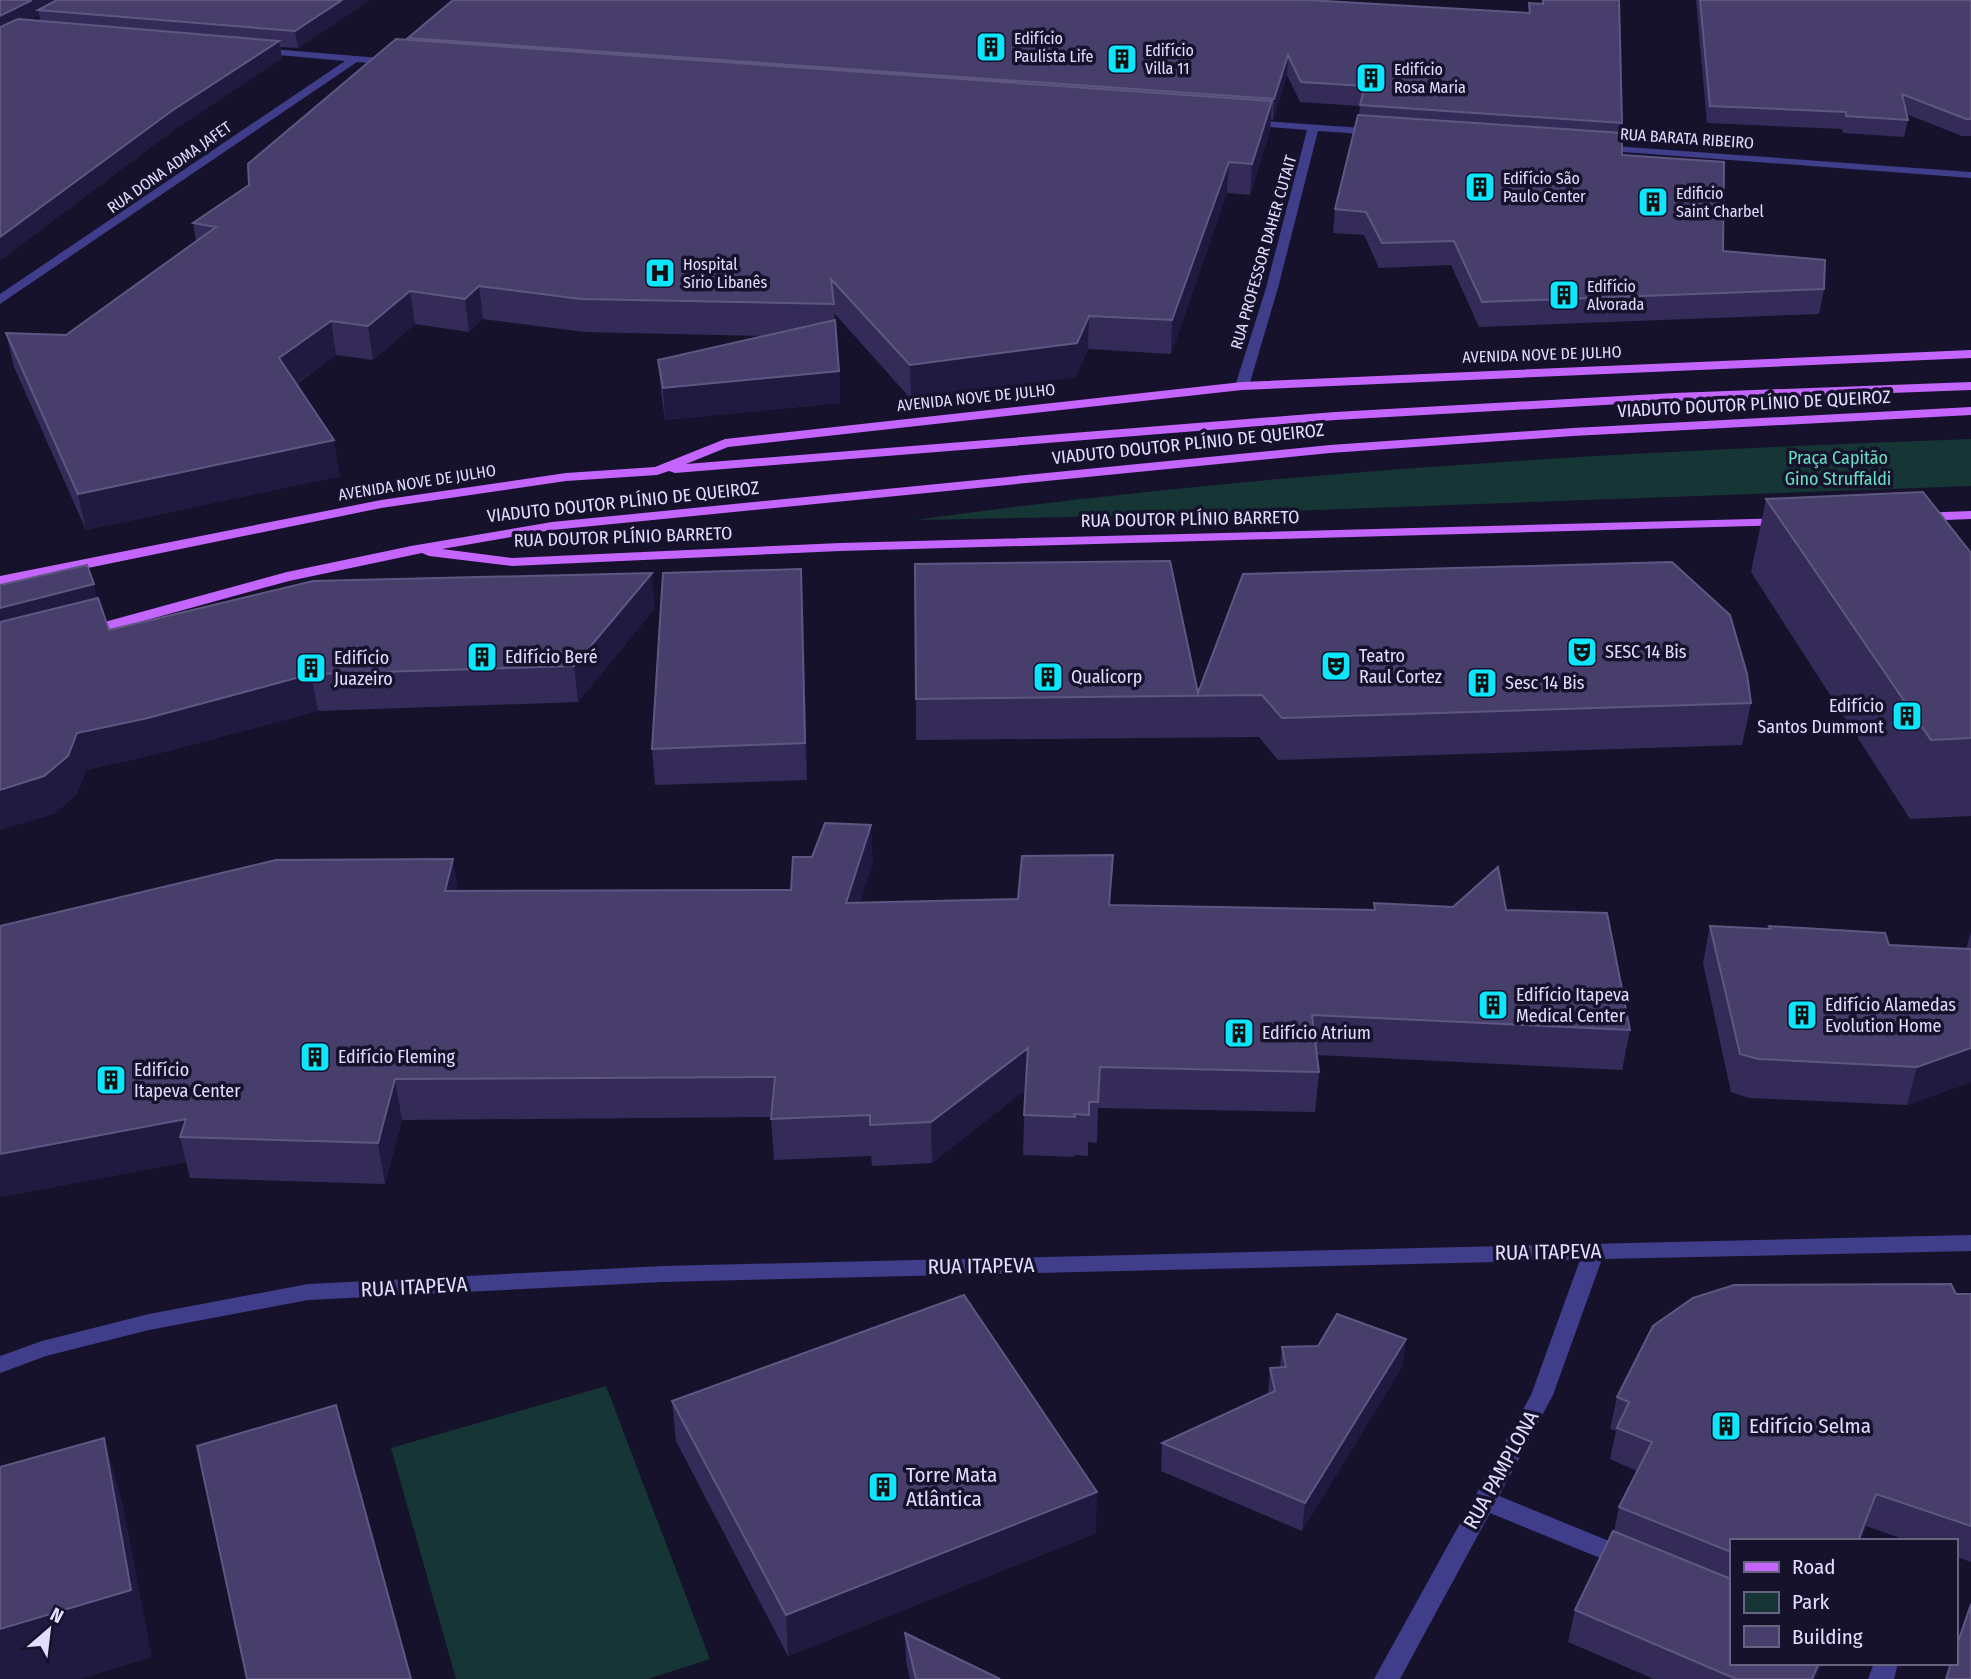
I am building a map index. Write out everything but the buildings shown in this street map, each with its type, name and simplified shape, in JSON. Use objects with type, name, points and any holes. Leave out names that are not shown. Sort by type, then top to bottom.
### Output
[{"type":"main road","name":"AVENIDA NOVE DE JULHO","points":[[0,581],[381,504],[566,477],[657,471],[725,443],[1242,386],[1971,354]]},
{"type":"main road","name":"VIADUTO DOUTOR PLÍNIO DE QUEIROZ","points":[[657,471],[1335,416],[1674,397],[1971,386]]},
{"type":"main road","name":"VIADUTO DOUTOR PLÍNIO DE QUEIROZ","points":[[411,550],[552,526],[1343,448],[1971,411]]},
{"type":"main road","points":[[1902,517],[1971,515]]},
{"type":"main road","name":"RUA DOUTOR PLÍNIO BARRETO","points":[[411,550],[512,562],[840,547],[1806,520]]},
{"type":"main road","points":[[74,635],[287,577],[411,550]]},
{"type":"street","points":[[247,50],[408,63]]},
{"type":"street","name":"RUA DONA ADMA JAFET","points":[[0,300],[355,59]]},
{"type":"street","points":[[1230,122],[1386,132]]},
{"type":"street","name":"RUA PROFESSOR DAHER CUTAIT","points":[[1242,386],[1272,288],[1314,128]]},
{"type":"street","name":"RUA BARATA RIBEIRO","points":[[1583,147],[1971,174]]},
{"type":"street","name":"RUA ITAPEVA","points":[[0,1365],[41,1349],[149,1322],[308,1292],[663,1274],[1971,1243]]},
{"type":"street","name":"RUA PAMPLONA","points":[[1387,1679],[1542,1395],[1594,1251]]},
{"type":"street","points":[[1484,1500],[1645,1566]]},
{"type":"green space","name":"Praça Capitão Gino Struffaldi","points":[[1971,439],[1971,486],[1179,515],[916,520],[1179,488],[1311,476],[1574,457]]},
{"type":"green space","points":[[606,1386],[710,1659],[648,1679],[456,1679],[391,1448]]},
{"type":"place","name":"Edifício Paulista Life","points":[[991,47]]},
{"type":"place","name":"Edifício Villa 11","points":[[1122,59]]},
{"type":"place","name":"Edifício Rosa Maria","points":[[1371,78]]},
{"type":"place","name":"Edifício São Paulo Center","points":[[1480,187]]},
{"type":"place","name":"Edificio Saint Charbel","points":[[1653,202]]},
{"type":"place","name":"Hospital Sírio Libanês","points":[[660,273]]},
{"type":"place","name":"Edifício Alvorada","points":[[1564,295]]},
{"type":"place","name":"SESC 14 Bis","points":[[1582,652]]},
{"type":"place","name":"Edifício Beré","points":[[482,657]]},
{"type":"place","name":"Teatro Raul Cortez","points":[[1336,666]]},
{"type":"place","name":"Edifício Juazeiro","points":[[311,668]]},
{"type":"place","name":"Qualicorp","points":[[1048,677]]},
{"type":"place","name":"Sesc 14 Bis","points":[[1482,683]]},
{"type":"place","name":"Edifício Santos Dummont","points":[[1907,716]]},
{"type":"place","name":"Edifício Itapeva Medical Center","points":[[1493,1005]]},
{"type":"place","name":"Edifício Alamedas Evolution Home","points":[[1802,1015]]},
{"type":"place","name":"Edifício Atrium","points":[[1239,1033]]},
{"type":"place","name":"Edifício Fleming","points":[[315,1057]]},
{"type":"place","name":"Edifício Itapeva Center","points":[[111,1080]]},
{"type":"place","name":"Edifício Selma","points":[[1726,1426]]},
{"type":"place","name":"Torre Mata Atlântica","points":[[883,1487]]}]
